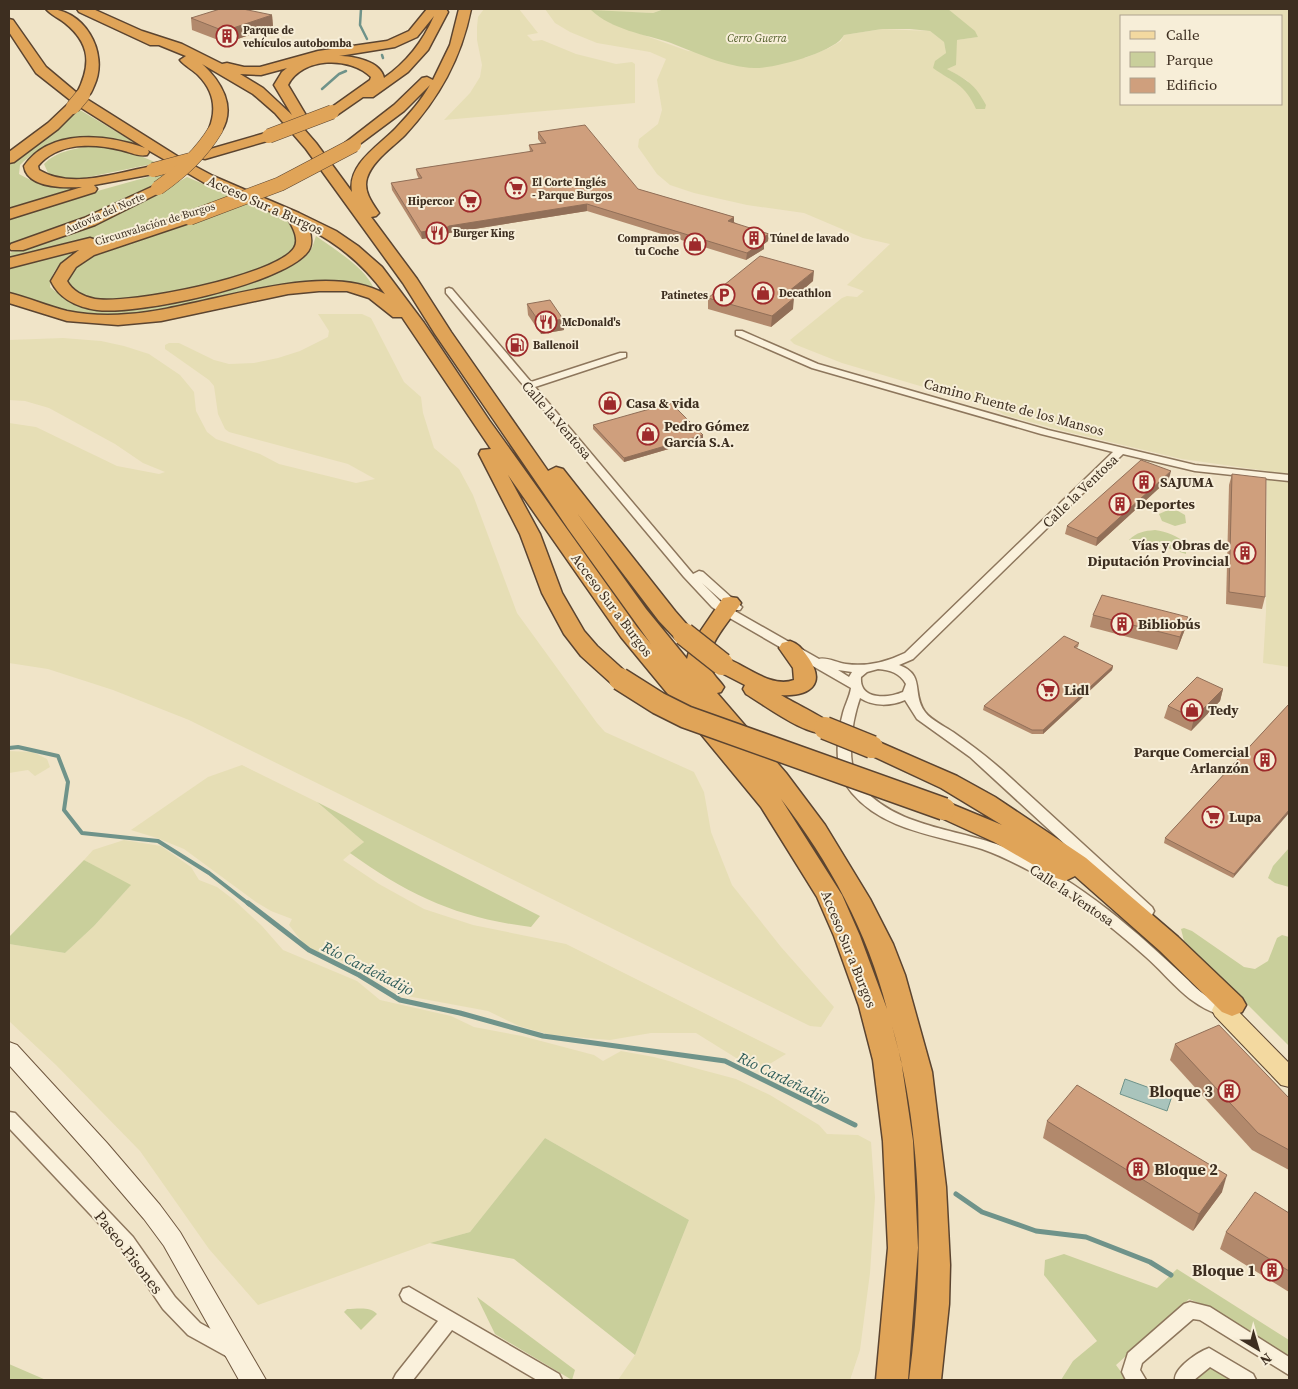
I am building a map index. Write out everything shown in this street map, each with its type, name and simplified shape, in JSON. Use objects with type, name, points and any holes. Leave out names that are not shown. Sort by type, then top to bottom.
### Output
[{"type":"highway","points":[[9,159],[53,126],[73,107],[83,95],[93,73],[92,49],[78,27],[52,9]]},
{"type":"highway","name":"Autovía del Norte","points":[[9,249],[120,210],[158,188],[184,170],[200,155],[220,122],[222,109],[220,97],[215,87],[193,64],[143,35],[83,9]]},
{"type":"highway","points":[[177,47],[231,69],[261,70],[318,55],[390,44],[413,34],[433,9]]},
{"type":"highway","points":[[208,179],[194,176],[136,149],[113,142],[87,141],[60,146],[39,156],[31,166],[32,172],[45,179],[72,182],[100,180],[153,170],[205,155],[269,136],[332,112],[371,92],[405,69],[424,48],[433,34],[444,9]]},
{"type":"highway","points":[[294,216],[304,236],[300,251],[287,261],[271,269],[202,290],[126,305],[89,303],[77,299],[62,288],[59,281],[62,270],[88,252],[280,184],[387,123],[399,108],[422,87],[439,65],[463,9]]},
{"type":"highway","points":[[463,9],[462,26],[448,65],[435,91],[420,110],[366,167],[359,182],[359,193],[406,267],[411,282],[667,616],[684,634],[760,694],[825,728],[949,782],[986,803],[1077,864],[1170,944],[1227,1008]]},
{"type":"highway","name":"Acceso Sur a Burgos","points":[[9,23],[33,61],[59,87],[168,158],[208,179],[294,216],[330,234],[352,249],[376,270],[416,324],[628,632],[846,891],[876,936],[892,977],[918,1070],[932,1198],[934,1271],[929,1357],[925,1380]]},
{"type":"highway","name":"Acceso Sur a Burgos","points":[[143,35],[177,47],[232,74],[258,91],[280,110],[312,146],[411,282],[426,310],[502,415],[618,588],[661,643],[760,756],[828,847],[846,891],[847,936],[873,1006],[887,1060],[898,1141],[903,1248],[892,1380]]},
{"type":"highway","points":[[312,146],[310,134],[282,90],[282,78],[286,73],[302,65],[330,60],[356,62],[374,70],[378,76],[376,82],[332,112]]},
{"type":"highway","points":[[9,214],[135,174]]},
{"type":"highway","name":"Circunvalación de Burgos","points":[[9,263],[189,217]]},
{"type":"highway","points":[[9,298],[66,315],[120,320],[166,316],[291,289],[337,286],[362,289],[372,293],[416,324]]},
{"type":"highway","points":[[462,393],[470,420],[530,534],[552,593],[575,634],[588,651],[620,679],[658,703],[686,717],[944,809],[1003,836],[1064,871],[1101,899],[1227,1008]]},
{"type":"highway","points":[[728,606],[703,644],[698,657],[700,671],[788,774],[829,830],[846,891]]},
{"type":"highway","points":[[722,664],[768,686],[789,689],[798,687],[805,682],[806,675],[799,655]]},
{"type":"main road","name":"Calle la Ventosa","points":[[1227,1008],[1289,1063]]},
{"type":"main road","name":"Calle la Ventosa","points":[[1227,1008],[1289,1078]]},
{"type":"main road","points":[[9,1051],[99,1150],[152,1212],[172,1239],[254,1380]]},
{"type":"street","name":"Calle la Ventosa","points":[[449,291],[527,386],[688,574],[716,604],[728,606],[799,655],[855,688],[844,758],[847,772],[854,788],[894,818],[1004,852],[1056,880],[1132,937],[1200,1000],[1227,1008],[1222,986],[1144,908],[975,754],[920,716],[912,700],[909,682],[910,656]]},
{"type":"street","name":"Camino Fuente de los Mansos","points":[[739,333],[815,366],[1045,432],[1195,468],[1289,478]]},
{"type":"street","points":[[527,386],[624,355]]},
{"type":"street","name":"Calle la Ventosa","points":[[887,666],[910,656],[1121,450]]},
{"type":"street","name":"Calle la Ventosa","points":[[728,606],[799,655],[833,666],[863,669]]},
{"type":"street","points":[[870,666],[887,666],[895,668],[909,682],[908,694],[901,699],[882,702],[872,700],[855,688],[854,678],[863,669],[870,666]]},
{"type":"street","name":"Paseo Pisones","points":[[9,1118],[127,1242],[169,1303],[194,1329],[237,1352]]},
{"type":"street","points":[[409,1295],[553,1380]]},
{"type":"street","points":[[1137,1380],[1131,1372],[1134,1359],[1190,1310],[1204,1313],[1289,1367]]},
{"type":"street","points":[[402,1380],[450,1319]]},
{"type":"street","points":[[1185,1380],[1183,1378],[1209,1356],[1247,1380]]},
{"type":"shaded area","points":[[484,9],[519,9],[538,33],[527,35],[533,41],[542,40],[576,54],[616,64],[632,62],[635,64],[635,103],[444,120],[470,93],[480,77],[482,65],[477,40],[477,27],[478,17]]},
{"type":"shaded area","points":[[545,9],[664,9],[653,13],[629,12],[610,23],[688,51],[805,58],[841,41],[844,35],[882,29],[930,31],[944,42],[946,53],[936,61],[938,71],[961,86],[971,98],[968,81],[947,69],[957,40],[978,37],[948,9],[1289,9],[1289,667],[1263,663],[1266,612],[1267,471],[1182,459],[1064,431],[1005,415],[988,406],[842,363],[794,344],[790,340],[842,298],[847,296],[857,297],[864,291],[847,285],[890,244],[863,238],[804,213],[747,205],[694,193],[670,185],[657,174],[638,147],[639,139],[658,124],[662,110],[657,80],[666,59],[650,52],[597,43],[570,32],[555,23]]},
{"type":"shaded area","points":[[318,314],[362,314],[371,318],[404,382],[421,397],[423,413],[434,448],[459,469],[473,495],[517,613],[597,723],[605,732],[694,772],[704,792],[711,832],[732,885],[781,947],[834,1007],[821,1027],[810,1026],[189,720],[113,690],[48,669],[9,663],[9,423],[36,427],[117,466],[159,474],[165,472],[143,463],[115,444],[49,408],[25,401],[9,400],[9,340],[63,338],[101,341],[149,354],[180,375],[194,392],[196,411],[207,432],[216,439],[260,454],[279,464],[356,483],[375,479],[348,464],[229,432],[225,429],[218,414],[214,386],[209,380],[165,349],[165,345],[169,343],[179,343],[214,360],[229,364],[254,363],[278,358],[300,351],[328,337],[329,331]]},
{"type":"shaded area","points":[[9,751],[33,752],[47,759],[50,767],[35,776],[28,770],[9,773]]},
{"type":"shaded area","points":[[242,765],[317,802],[364,842],[343,860],[379,884],[424,909],[473,925],[566,944],[786,1054],[763,1068],[749,1066],[696,1033],[651,1033],[610,1040],[551,1035],[519,1026],[488,1011],[407,996],[353,965],[313,950],[303,943],[289,925],[292,919],[271,911],[256,902],[184,849],[131,830],[208,777]]},
{"type":"shaded area","points":[[124,840],[161,846],[191,867],[199,880],[217,887],[234,900],[262,926],[283,950],[357,981],[380,1000],[451,1016],[474,1027],[522,1036],[594,1055],[603,1061],[621,1051],[654,1057],[736,1079],[770,1095],[819,1125],[827,1134],[858,1135],[871,1142],[875,1198],[870,1273],[860,1350],[850,1380],[618,1380],[635,1355],[689,1220],[545,1138],[470,1232],[430,1243],[258,1305],[209,1249],[140,1151],[56,1065],[9,1021],[9,944],[65,953],[94,926],[130,886],[84,860],[93,850]]},
{"type":"green space","name":"Cerro Guerra","points":[[664,9],[948,9],[975,31],[978,37],[957,40],[956,65],[947,69],[974,87],[986,105],[985,109],[976,109],[963,89],[933,68],[935,61],[946,53],[944,42],[930,31],[882,29],[844,35],[839,41],[817,53],[775,66],[754,68],[722,62],[671,43],[629,31],[599,17],[591,10],[653,13]]},
{"type":"green space","points":[[80,110],[137,144],[122,140],[90,137],[75,138],[45,147],[20,165],[19,174],[47,185],[93,184],[9,209],[9,164]]},
{"type":"green space","points":[[93,146],[110,147],[126,151],[157,163],[79,179],[54,177],[48,173],[44,164],[54,156],[74,149]]},
{"type":"green space","points":[[169,171],[151,187],[116,206],[9,246],[9,218]]},
{"type":"green space","points":[[187,177],[231,196],[121,231],[9,260],[9,253],[101,221],[144,201]]},
{"type":"green space","points":[[247,202],[291,222],[296,234],[296,244],[294,247],[282,257],[260,268],[201,286],[170,293],[116,301],[99,300],[86,296],[68,285],[70,269],[88,255]]},
{"type":"green space","points":[[316,236],[357,266],[370,281],[374,289],[350,284],[182,311],[108,319],[68,312],[25,298],[9,295],[9,268],[71,253],[72,256],[54,272],[50,287],[64,297],[90,307],[257,279],[286,269],[306,257]]},
{"type":"green space","points":[[1168,510],[1178,511],[1185,515],[1186,523],[1175,526],[1162,521],[1159,514]]},
{"type":"green space","points":[[1155,530],[1172,534],[1183,541],[1186,544],[1186,554],[1158,545],[1129,540],[1141,532]]},
{"type":"green space","points":[[317,802],[540,916],[531,927],[505,923],[457,911],[414,893],[350,853],[364,842]]},
{"type":"green space","points":[[1289,848],[1289,887],[1275,883],[1268,878],[1273,866]]},
{"type":"green space","points":[[84,860],[131,885],[94,926],[65,953],[9,944],[9,937]]},
{"type":"green space","points":[[1184,928],[1192,931],[1244,967],[1255,969],[1268,961],[1277,938],[1282,935],[1289,937],[1289,1046],[1184,941],[1181,929]]},
{"type":"green space","points":[[545,1138],[689,1220],[635,1355],[514,1259],[430,1243],[470,1232]]},
{"type":"green space","points":[[1064,1254],[1157,1288],[1177,1269],[1289,1340],[1289,1358],[1208,1307],[1189,1299],[1116,1365],[1127,1380],[1061,1380],[1073,1361],[1097,1341],[1044,1275],[1045,1260]]},
{"type":"green space","points":[[477,1297],[575,1370],[572,1380],[495,1334]]},
{"type":"green space","points":[[347,1309],[367,1309],[377,1314],[361,1330],[344,1312]]},
{"type":"green space","points":[[9,1364],[46,1380],[9,1380]]},
{"type":"green space","points":[[1211,1364],[1236,1380],[1193,1380]]},
{"type":"water","points":[[1125,1079],[1172,1096],[1167,1111],[1120,1094]]},
{"type":"building","points":[[220,9],[243,9],[272,15],[224,31],[191,18]]},
{"type":"building","name":"El Corte Inglés - Parque Burgos","points":[[585,125],[638,189],[734,217],[728,221],[769,234],[759,240],[764,241],[747,253],[587,204],[421,232],[391,183],[422,178],[416,169],[533,151],[529,145],[546,143],[538,132]]},
{"type":"building","name":"Decathlon","points":[[760,256],[814,271],[784,295],[794,298],[772,316],[708,298]]},
{"type":"building","points":[[550,300],[563,319],[540,323],[527,304]]},
{"type":"building","name":"Pedro Gómez García S.A.","points":[[671,403],[703,435],[624,458],[593,425]]},
{"type":"building","points":[[1141,460],[1171,471],[1097,538],[1067,526]]},
{"type":"building","name":"Vías y Obras de Diputación Provincial","points":[[1232,474],[1266,478],[1265,597],[1229,592]]},
{"type":"building","points":[[1102,595],[1188,617],[1180,637],[1093,615]]},
{"type":"building","name":"Lidl","points":[[1064,636],[1079,643],[1074,647],[1113,666],[1043,730],[1032,730],[984,706]]},
{"type":"building","points":[[1197,677],[1223,689],[1194,718],[1168,706]]},
{"type":"building","name":"Parque Comercial Arlanzón","points":[[1289,704],[1289,810],[1234,874],[1165,838]]},
{"type":"building","name":"Bloque 3","points":[[1219,1025],[1289,1098],[1289,1150],[1258,1133],[1175,1044]]},
{"type":"building","name":"Bloque 2","points":[[1077,1085],[1227,1175],[1199,1214],[1047,1121]]},
{"type":"building","points":[[1255,1192],[1289,1213],[1289,1271],[1226,1232]]},
{"type":"waterway","points":[[361,9],[360,25],[367,39]]},
{"type":"waterway","points":[[322,89],[339,74],[346,71]]},
{"type":"waterway","name":"Río Cardeñadijo","points":[[9,748],[18,747],[58,756],[68,782],[64,810],[82,833],[158,841],[209,873],[250,905]]},
{"type":"waterway","name":"Río Cardeñadijo","points":[[248,903],[309,950],[359,975],[400,1000],[460,1013],[543,1036],[725,1061],[855,1125]]},
{"type":"waterway","name":"Río Cardeñadijo","points":[[956,1194],[982,1212],[1036,1231],[1086,1237],[1150,1262],[1171,1275]]},
{"type":"place","name":"Parque de vehículos autobomba","points":[[227,36]]},
{"type":"place","name":"El Corte Inglés - Parque Burgos","points":[[516,188]]},
{"type":"place","name":"Hipercor","points":[[470,201]]},
{"type":"place","name":"Burger King","points":[[437,233]]},
{"type":"place","name":"Túnel de lavado","points":[[754,238]]},
{"type":"place","name":"Compramos tu Coche","points":[[695,244]]},
{"type":"place","name":"Decathlon","points":[[763,293]]},
{"type":"place","name":"Patinetes","points":[[724,295]]},
{"type":"place","name":"McDonald's","points":[[546,322]]},
{"type":"place","name":"Ballenoil","points":[[517,345]]},
{"type":"place","name":"Casa & vida","points":[[610,403]]},
{"type":"place","name":"Pedro Gómez García S.A.","points":[[648,434]]},
{"type":"place","name":"SAJUMA","points":[[1144,482]]},
{"type":"place","name":"Deportes","points":[[1120,504]]},
{"type":"place","name":"Vías y Obras de Diputación Provincial","points":[[1245,553]]},
{"type":"place","name":"Bibliobús","points":[[1122,624]]},
{"type":"place","name":"Lidl","points":[[1048,690]]},
{"type":"place","name":"Tedy","points":[[1192,710]]},
{"type":"place","name":"Parque Comercial Arlanzón","points":[[1265,760]]},
{"type":"place","name":"Lupa","points":[[1213,817]]},
{"type":"place","name":"Bloque 3","points":[[1229,1091]]},
{"type":"place","name":"Bloque 2","points":[[1138,1169]]},
{"type":"place","name":"Bloque 1","points":[[1272,1270]]}]
